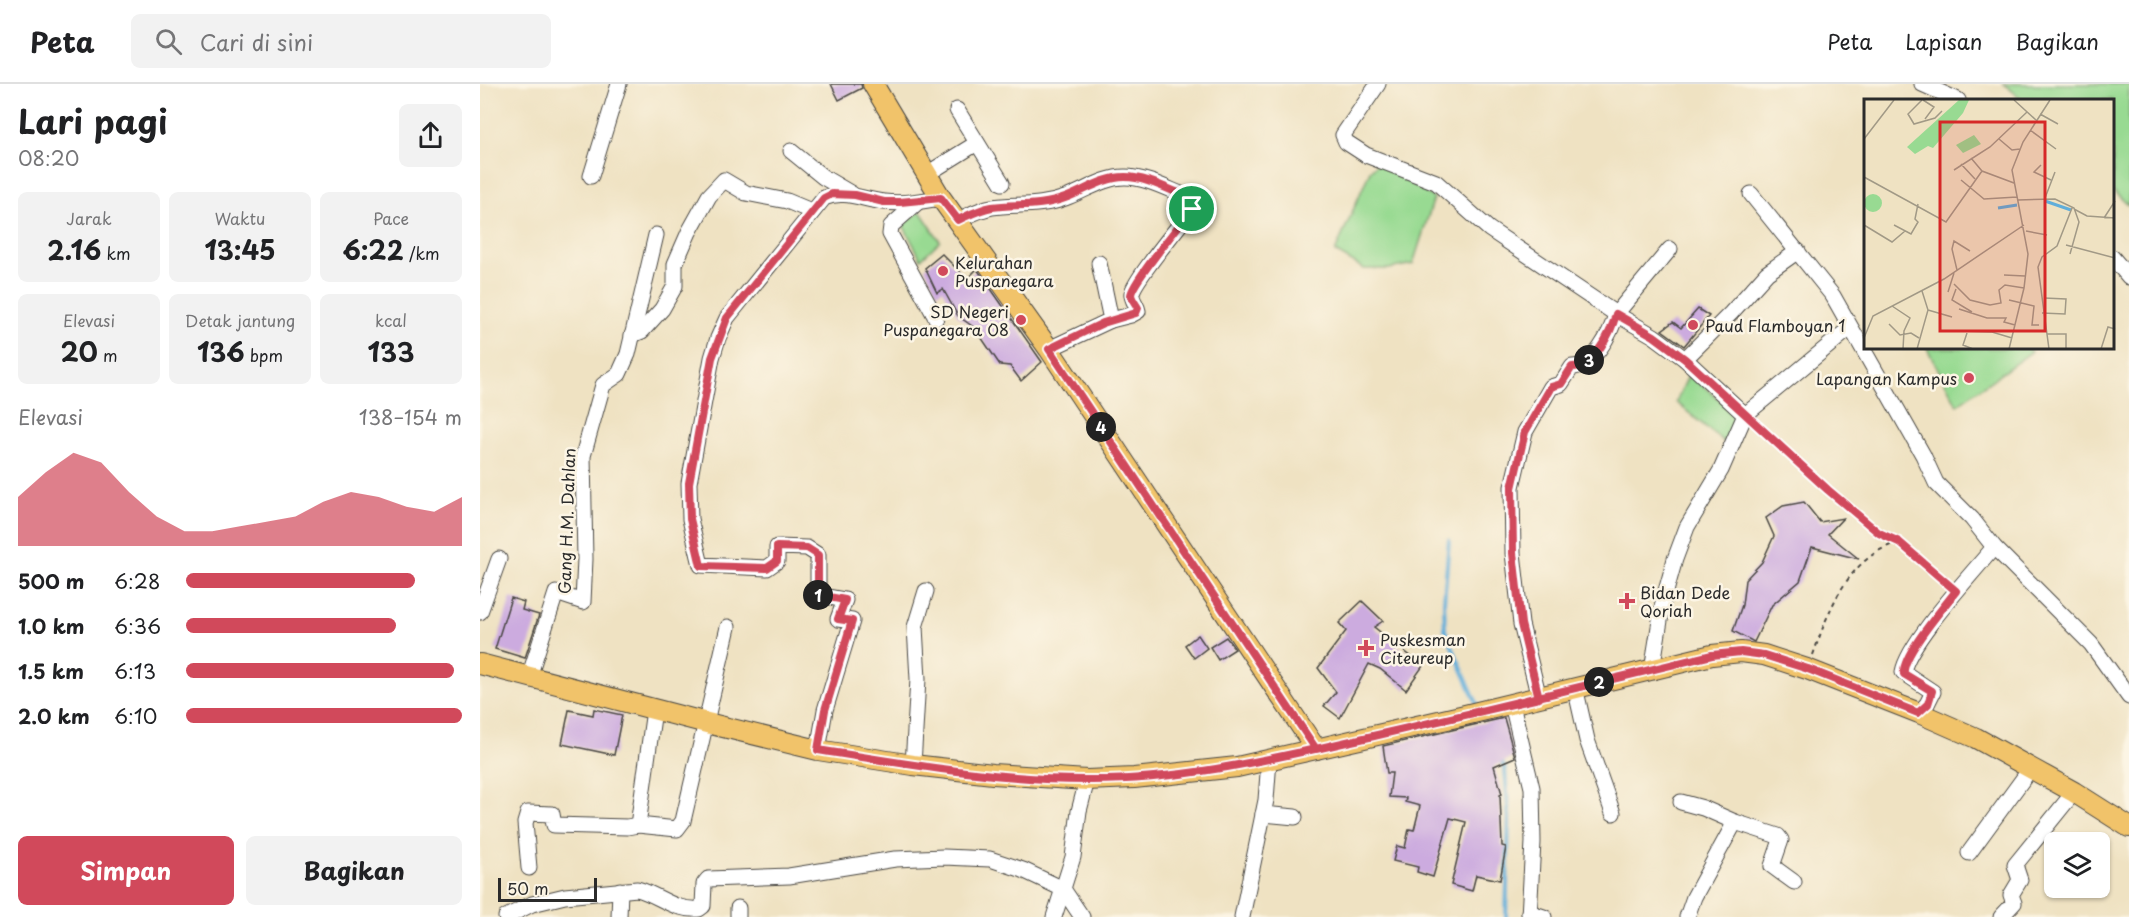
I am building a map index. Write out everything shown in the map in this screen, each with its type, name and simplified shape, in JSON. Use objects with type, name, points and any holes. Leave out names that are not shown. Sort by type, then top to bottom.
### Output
[{"type":"main road","points":[[873,84],[941,198],[1049,349],[1316,749]]},
{"type":"main road","points":[[480,664],[818,750],[913,765],[993,774],[1087,780],[1198,772],[1269,760],[1539,698],[1575,687],[1712,655],[1741,652],[1764,655],[1808,669],[1976,738],[2074,792],[2129,827]]},
{"type":"street","points":[[591,176],[619,84]]},
{"type":"street","points":[[1378,84],[1344,135],[1346,142],[1366,155],[1436,183],[1489,229],[1616,314],[1654,336],[1685,359],[1745,415]]},
{"type":"street","points":[[1922,84],[1956,99]]},
{"type":"street","points":[[957,110],[1002,183]]},
{"type":"street","points":[[927,174],[977,143]]},
{"type":"street","points":[[791,152],[823,177],[855,195]]},
{"type":"street","points":[[958,220],[979,210],[992,207],[1037,205],[1063,199],[1108,180],[1126,177],[1142,180],[1191,198],[1192,209],[1132,291],[1138,311],[1111,320],[1049,349]]},
{"type":"street","points":[[632,335],[642,331],[662,309],[675,286],[675,264],[689,232],[709,196],[724,180],[746,193],[787,201],[811,211]]},
{"type":"street","points":[[818,750],[825,710],[852,621],[838,619],[845,600],[818,595],[818,555],[807,548],[777,547],[777,561],[767,568],[701,566],[688,500],[691,469],[710,369],[727,318],[780,254],[811,211],[824,198],[832,194],[855,195],[884,202],[918,202],[941,198]]},
{"type":"street","points":[[1751,194],[1833,296],[1923,455],[1936,483],[1972,519],[1994,547],[2091,644],[2129,697]]},
{"type":"street","points":[[918,202],[891,226],[890,234],[936,318]]},
{"type":"street","name":"Gang H.M. Dahlan","points":[[529,677],[556,593],[583,602],[583,456],[603,385],[619,374],[628,354],[656,235]]},
{"type":"street","points":[[1539,698],[1521,624],[1513,553],[1512,488],[1525,432],[1551,387],[1561,384],[1572,367],[1579,367],[1592,358],[1612,327],[1616,314],[1670,249]]},
{"type":"street","points":[[1685,359],[1767,273],[1798,251]]},
{"type":"street","points":[[2114,259],[2129,277]]},
{"type":"street","points":[[1099,263],[1111,320]]},
{"type":"street","points":[[1652,669],[1664,602],[1675,559],[1688,526],[1721,470],[1745,415],[1850,328]]},
{"type":"street","points":[[1918,713],[1928,704],[1932,691],[1904,674],[1910,653],[1956,591],[1994,547]]},
{"type":"street","points":[[480,612],[499,559]]},
{"type":"street","points":[[913,765],[918,679],[915,627],[927,591]]},
{"type":"street","points":[[529,868],[525,823],[528,813],[552,814],[554,825],[627,827],[638,825],[677,829],[683,821],[728,627]]},
{"type":"street","points":[[1575,687],[1587,740],[1613,813]]},
{"type":"street","points":[[1508,705],[1532,788],[1534,915]]},
{"type":"street","points":[[638,825],[654,710]]},
{"type":"street","points":[[1242,917],[1263,814],[1269,760]]},
{"type":"street","points":[[1969,853],[2031,768]]},
{"type":"street","points":[[1054,917],[1073,857],[1079,811],[1087,780]]},
{"type":"street","points":[[2001,917],[2014,903],[2010,895],[2020,880],[2015,869],[2017,863],[2074,792]]},
{"type":"street","points":[[1681,802],[1778,836],[1781,840],[1772,866],[1794,882]]},
{"type":"street","points":[[1263,814],[1295,817]]},
{"type":"street","points":[[1687,917],[1694,897],[1735,822]]},
{"type":"street","points":[[506,917],[524,913],[532,904],[565,896],[637,889],[682,908],[699,909],[703,906],[704,884],[708,879],[789,876],[895,859],[944,857],[990,859],[1023,870],[1063,889],[1082,917]]},
{"type":"street","points":[[619,917],[620,890]]},
{"type":"path","points":[[1745,415],[1879,533],[1899,542],[1956,591]]},
{"type":"path","points":[[1808,669],[1820,634],[1843,584],[1871,555],[1899,542]]},
{"type":"green space","points":[[2004,84],[2129,84],[2129,206],[2114,192],[2114,99],[2022,99]]},
{"type":"green space","points":[[1378,163],[1434,198],[1413,264],[1389,269],[1364,269],[1335,252],[1370,171]]},
{"type":"green space","points":[[920,211],[940,241],[921,259],[903,225]]},
{"type":"green space","name":"Lapangan Kampus","points":[[1928,350],[2030,350],[2031,352],[1957,405]]},
{"type":"green space","points":[[1689,374],[1738,415],[1724,442],[1676,402]]},
{"type":"building","points":[[831,84],[861,84],[862,88],[839,100]]},
{"type":"building","points":[[942,254],[967,279],[977,269],[1042,362],[1021,381],[1010,366],[1000,365],[975,328],[958,316],[943,289],[937,293],[925,268]]},
{"type":"building","name":"Paud Flamboyan 1","points":[[1698,309],[1709,316],[1684,346],[1662,330],[1673,322],[1681,328]]},
{"type":"building","points":[[1804,502],[1820,522],[1843,518],[1828,534],[1859,559],[1812,547],[1800,581],[1772,605],[1754,642],[1733,631],[1742,605],[1745,580],[1762,562],[1774,536],[1766,518],[1783,506]]},
{"type":"building","points":[[511,598],[524,602],[522,610],[539,615],[525,658],[495,649]]},
{"type":"building","name":"Puskesman Citeureup","points":[[1362,601],[1383,621],[1374,627],[1423,666],[1406,690],[1380,669],[1369,664],[1340,718],[1324,706],[1336,692],[1318,668],[1346,631],[1339,623]]},
{"type":"building","points":[[1198,635],[1207,648],[1194,658],[1185,645]]},
{"type":"building","points":[[1226,637],[1235,649],[1218,660],[1210,647]]},
{"type":"building","points":[[594,709],[622,715],[614,755],[562,744],[569,710],[593,715]]},
{"type":"building","points":[[1504,718],[1515,757],[1494,766],[1502,794],[1500,795],[1502,846],[1506,847],[1500,880],[1476,875],[1472,891],[1451,885],[1466,822],[1450,818],[1433,877],[1417,872],[1418,867],[1393,861],[1397,846],[1405,848],[1409,829],[1414,830],[1420,806],[1405,802],[1406,798],[1389,797],[1392,773],[1387,773],[1383,746]]},
{"type":"waterway","points":[[1449,540],[1444,602],[1445,630],[1478,706]]},
{"type":"waterway","points":[[1501,760],[1505,769],[1509,818],[1506,917]]},
{"type":"place","name":"Kelurahan Puspanegara","points":[[943,271]]},
{"type":"place","name":"SD Negeri Puspanegara 08","points":[[1021,320]]},
{"type":"place","name":"Paud Flamboyan 1","points":[[1693,325]]},
{"type":"place","name":"Lapangan Kampus","points":[[1969,378]]},
{"type":"place","name":"Bidan Dede Qoriah","points":[[1627,601]]},
{"type":"place","name":"Puskesman Citeureup","points":[[1366,648]]},
{"type":"route","points":[[1192,209],[1132,291],[1131,295],[1138,308],[1136,313],[1103,323],[1049,349],[1316,749],[1539,698],[1521,624],[1513,553],[1512,488],[1525,432],[1551,387],[1561,384],[1572,367],[1579,367],[1592,358],[1612,327],[1616,314],[1654,336],[1685,359],[1828,490],[1879,533],[1899,542],[1956,591],[1910,653],[1903,672],[1932,691],[1933,694],[1928,704],[1918,713],[1808,669],[1764,655],[1741,652],[1712,655],[1575,687],[1539,698],[1465,715],[1269,760],[1198,772],[1134,778],[1047,779],[913,765],[818,750],[825,710],[852,621],[838,619],[845,600],[818,595],[818,555],[807,548],[777,547],[777,561],[767,568],[701,566],[690,519],[688,500],[691,469],[712,358],[727,318],[780,254],[816,205],[832,194],[855,195],[884,202],[918,202],[941,198],[958,220],[979,210],[992,207],[1045,204],[1108,180],[1126,177],[1142,180],[1191,198],[1192,209]]}]
